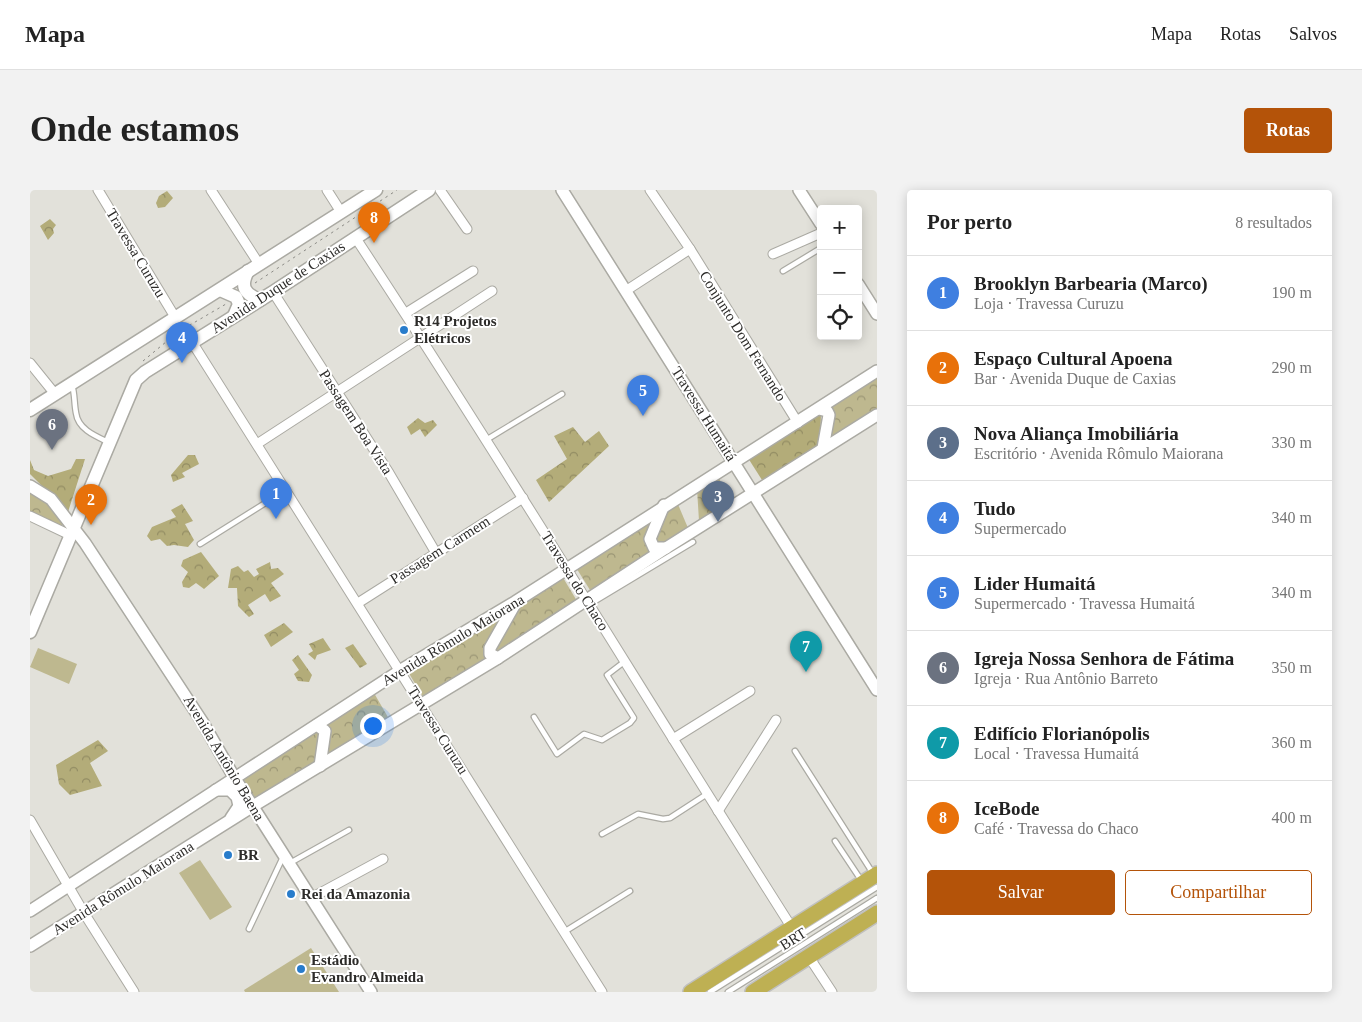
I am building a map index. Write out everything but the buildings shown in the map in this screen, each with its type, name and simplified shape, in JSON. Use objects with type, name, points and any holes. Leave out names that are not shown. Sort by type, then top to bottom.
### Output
[{"type":"highway","points":[[691,992],[792,928],[873,880]]},
{"type":"highway","points":[[753,992],[877,913]]},
{"type":"main road","name":"Avenida Duque de Caxias","points":[[30,410],[376,190]]},
{"type":"main road","name":"Avenida Duque de Caxias","points":[[136,380],[428,190]]},
{"type":"main road","points":[[234,316],[248,271]]},
{"type":"main road","points":[[220,290],[260,300]]},
{"type":"main road","points":[[32,624],[136,380]]},
{"type":"street","name":"Travessa Curuzu","points":[[98,190],[175,317]]},
{"type":"street","points":[[211,190],[259,264]]},
{"type":"street","points":[[327,190],[341,212]]},
{"type":"street","points":[[440,190],[467,229]]},
{"type":"street","name":"Travessa Humaitá","points":[[562,190],[627,290],[752,494],[877,690]]},
{"type":"street","name":"Conjunto Dom Fernando","points":[[650,190],[690,249],[798,423]]},
{"type":"street","points":[[799,190],[817,218]]},
{"type":"street","points":[[773,254],[817,235]]},
{"type":"street","name":"Travessa do Chaco","points":[[356,237],[568,567],[624,662],[792,928]]},
{"type":"street","points":[[627,290],[690,249]]},
{"type":"street","points":[[406,313],[474,270]]},
{"type":"street","points":[[862,290],[877,314]]},
{"type":"street","points":[[257,444],[492,291]]},
{"type":"street","name":"Passagem Boa Vista","points":[[273,292],[436,553]]},
{"type":"street","name":"Travessa Curuzu","points":[[192,342],[401,670],[602,992]]},
{"type":"street","points":[[30,363],[55,394]]},
{"type":"street","name":"Avenida Rômulo Maiorana","points":[[30,911],[401,670],[516,602],[664,505],[798,423],[877,371]]},
{"type":"street","points":[[819,409],[827,411],[829,416],[823,448]]},
{"type":"street","name":"Avenida Rômulo Maiorana","points":[[30,946],[252,806],[422,706],[589,602],[666,548],[877,415]]},
{"type":"street","name":"Avenida Antônio Baena","points":[[30,486],[51,499],[203,723],[252,806],[371,992]]},
{"type":"street","name":"Passagem Carmem","points":[[358,603],[523,498]]},
{"type":"street","points":[[664,505],[650,539],[654,548],[666,548]]},
{"type":"street","points":[[30,516],[72,531]]},
{"type":"street","points":[[498,658],[490,654],[490,648],[516,602]]},
{"type":"street","points":[[673,739],[750,691]]},
{"type":"street","points":[[718,811],[776,720]]},
{"type":"street","points":[[317,725],[325,731],[320,766]]},
{"type":"street","points":[[216,790],[230,790],[238,800],[239,806],[229,821]]},
{"type":"street","points":[[30,820],[84,913],[134,992]]},
{"type":"street","points":[[310,898],[383,858]]},
{"type":"street","points":[[809,957],[832,992]]},
{"type":"lane","points":[[783,271],[818,250]]},
{"type":"lane","points":[[71,383],[76,414],[80,424],[95,436],[109,442]]},
{"type":"lane","points":[[486,440],[562,394]]},
{"type":"lane","points":[[200,544],[286,490]]},
{"type":"lane","points":[[589,602],[693,542]]},
{"type":"lane","points":[[534,717],[557,754],[584,734],[602,740],[630,723],[634,718],[607,675],[624,662]]},
{"type":"lane","points":[[795,751],[873,880]]},
{"type":"lane","points":[[602,834],[638,814],[663,819],[670,818],[707,794]]},
{"type":"lane","points":[[249,929],[287,860],[349,830]]},
{"type":"lane","points":[[835,841],[873,880]]},
{"type":"lane","name":"BRT","points":[[710,992],[873,880]]},
{"type":"lane","points":[[564,932],[630,891]]},
{"type":"lane","name":"BRT","points":[[728,992],[877,898]]},
{"type":"path","points":[[136,380],[144,359],[178,332],[240,294],[272,270],[397,190]]},
{"type":"green space","points":[[167,191],[173,198],[165,207],[158,208],[156,203],[159,196]]},
{"type":"green space","points":[[50,219],[56,225],[53,229],[54,233],[48,240],[40,226]]},
{"type":"green space","points":[[877,377],[877,411],[830,441],[832,405]]},
{"type":"green space","points":[[821,413],[820,445],[762,480],[748,458]]},
{"type":"green space","points":[[418,418],[425,423],[433,420],[437,425],[425,437],[420,429],[411,435],[407,427]]},
{"type":"green space","points":[[573,427],[585,442],[599,431],[609,446],[549,502],[536,480],[567,459],[554,436]]},
{"type":"green space","points":[[188,455],[195,455],[199,464],[182,473],[185,477],[173,482],[171,475]]},
{"type":"green space","points":[[76,459],[85,459],[68,512],[30,474],[30,460],[34,470],[48,476],[71,469]]},
{"type":"green space","points":[[718,477],[733,502],[699,521],[697,489]]},
{"type":"green space","points":[[30,489],[58,511],[61,517],[61,530],[30,514]]},
{"type":"green space","points":[[677,502],[688,528],[590,590],[575,566]]},
{"type":"green space","points":[[182,504],[193,521],[185,524],[194,540],[188,547],[167,546],[160,539],[151,541],[147,536],[152,527],[176,517],[171,510]]},
{"type":"green space","points":[[201,552],[219,576],[204,589],[196,583],[189,588],[183,587],[182,582],[188,572],[181,566],[183,560]]},
{"type":"green space","points":[[270,562],[271,569],[278,568],[284,574],[271,583],[281,596],[270,602],[265,594],[248,605],[254,614],[249,617],[238,606],[237,588],[228,588],[231,569],[238,566],[244,572],[248,570],[254,577],[259,574],[256,569]]},
{"type":"green space","points":[[562,576],[577,601],[423,697],[407,670]]},
{"type":"green space","points":[[284,623],[293,632],[271,647],[264,635]]},
{"type":"green space","points":[[323,638],[331,650],[317,655],[315,660],[308,654],[313,651],[309,644]]},
{"type":"green space","points":[[353,644],[367,664],[360,668],[345,648]]},
{"type":"green space","points":[[38,648],[77,664],[69,684],[30,667]]},
{"type":"green space","points":[[298,655],[312,675],[309,682],[298,681],[294,674],[299,670],[292,660]]},
{"type":"green space","points":[[374,693],[389,719],[255,800],[241,776]]},
{"type":"green space","points":[[98,740],[108,751],[90,763],[102,786],[70,795],[59,784],[56,765]]},
{"type":"green space","points":[[200,860],[232,907],[210,920],[179,873]]},
{"type":"green space","name":"Estádio Evandro Almeida","points":[[311,948],[339,992],[245,992],[244,990]]},
{"type":"place","name":"IceBode","points":[[374,243]]},
{"type":"place","name":"R14 Projetos Elétricos","points":[[404,330]]},
{"type":"place","name":"Tudo","points":[[182,363]]},
{"type":"place","name":"Lider Humaitá","points":[[643,416]]},
{"type":"place","name":"Igreja Nossa Senhora de Fátima","points":[[52,450]]},
{"type":"place","name":"Brooklyn Barbearia (Marco)","points":[[276,519]]},
{"type":"place","name":"Nova Aliança Imobiliária","points":[[718,522]]},
{"type":"place","name":"Espaço Cultural Apoena","points":[[91,525]]},
{"type":"place","name":"Edifício Florianópolis","points":[[806,672]]},
{"type":"place","name":"BR","points":[[228,855]]},
{"type":"place","name":"Rei da Amazonia","points":[[291,894]]},
{"type":"place","name":"Estádio Evandro Almeida","points":[[301,969]]}]
